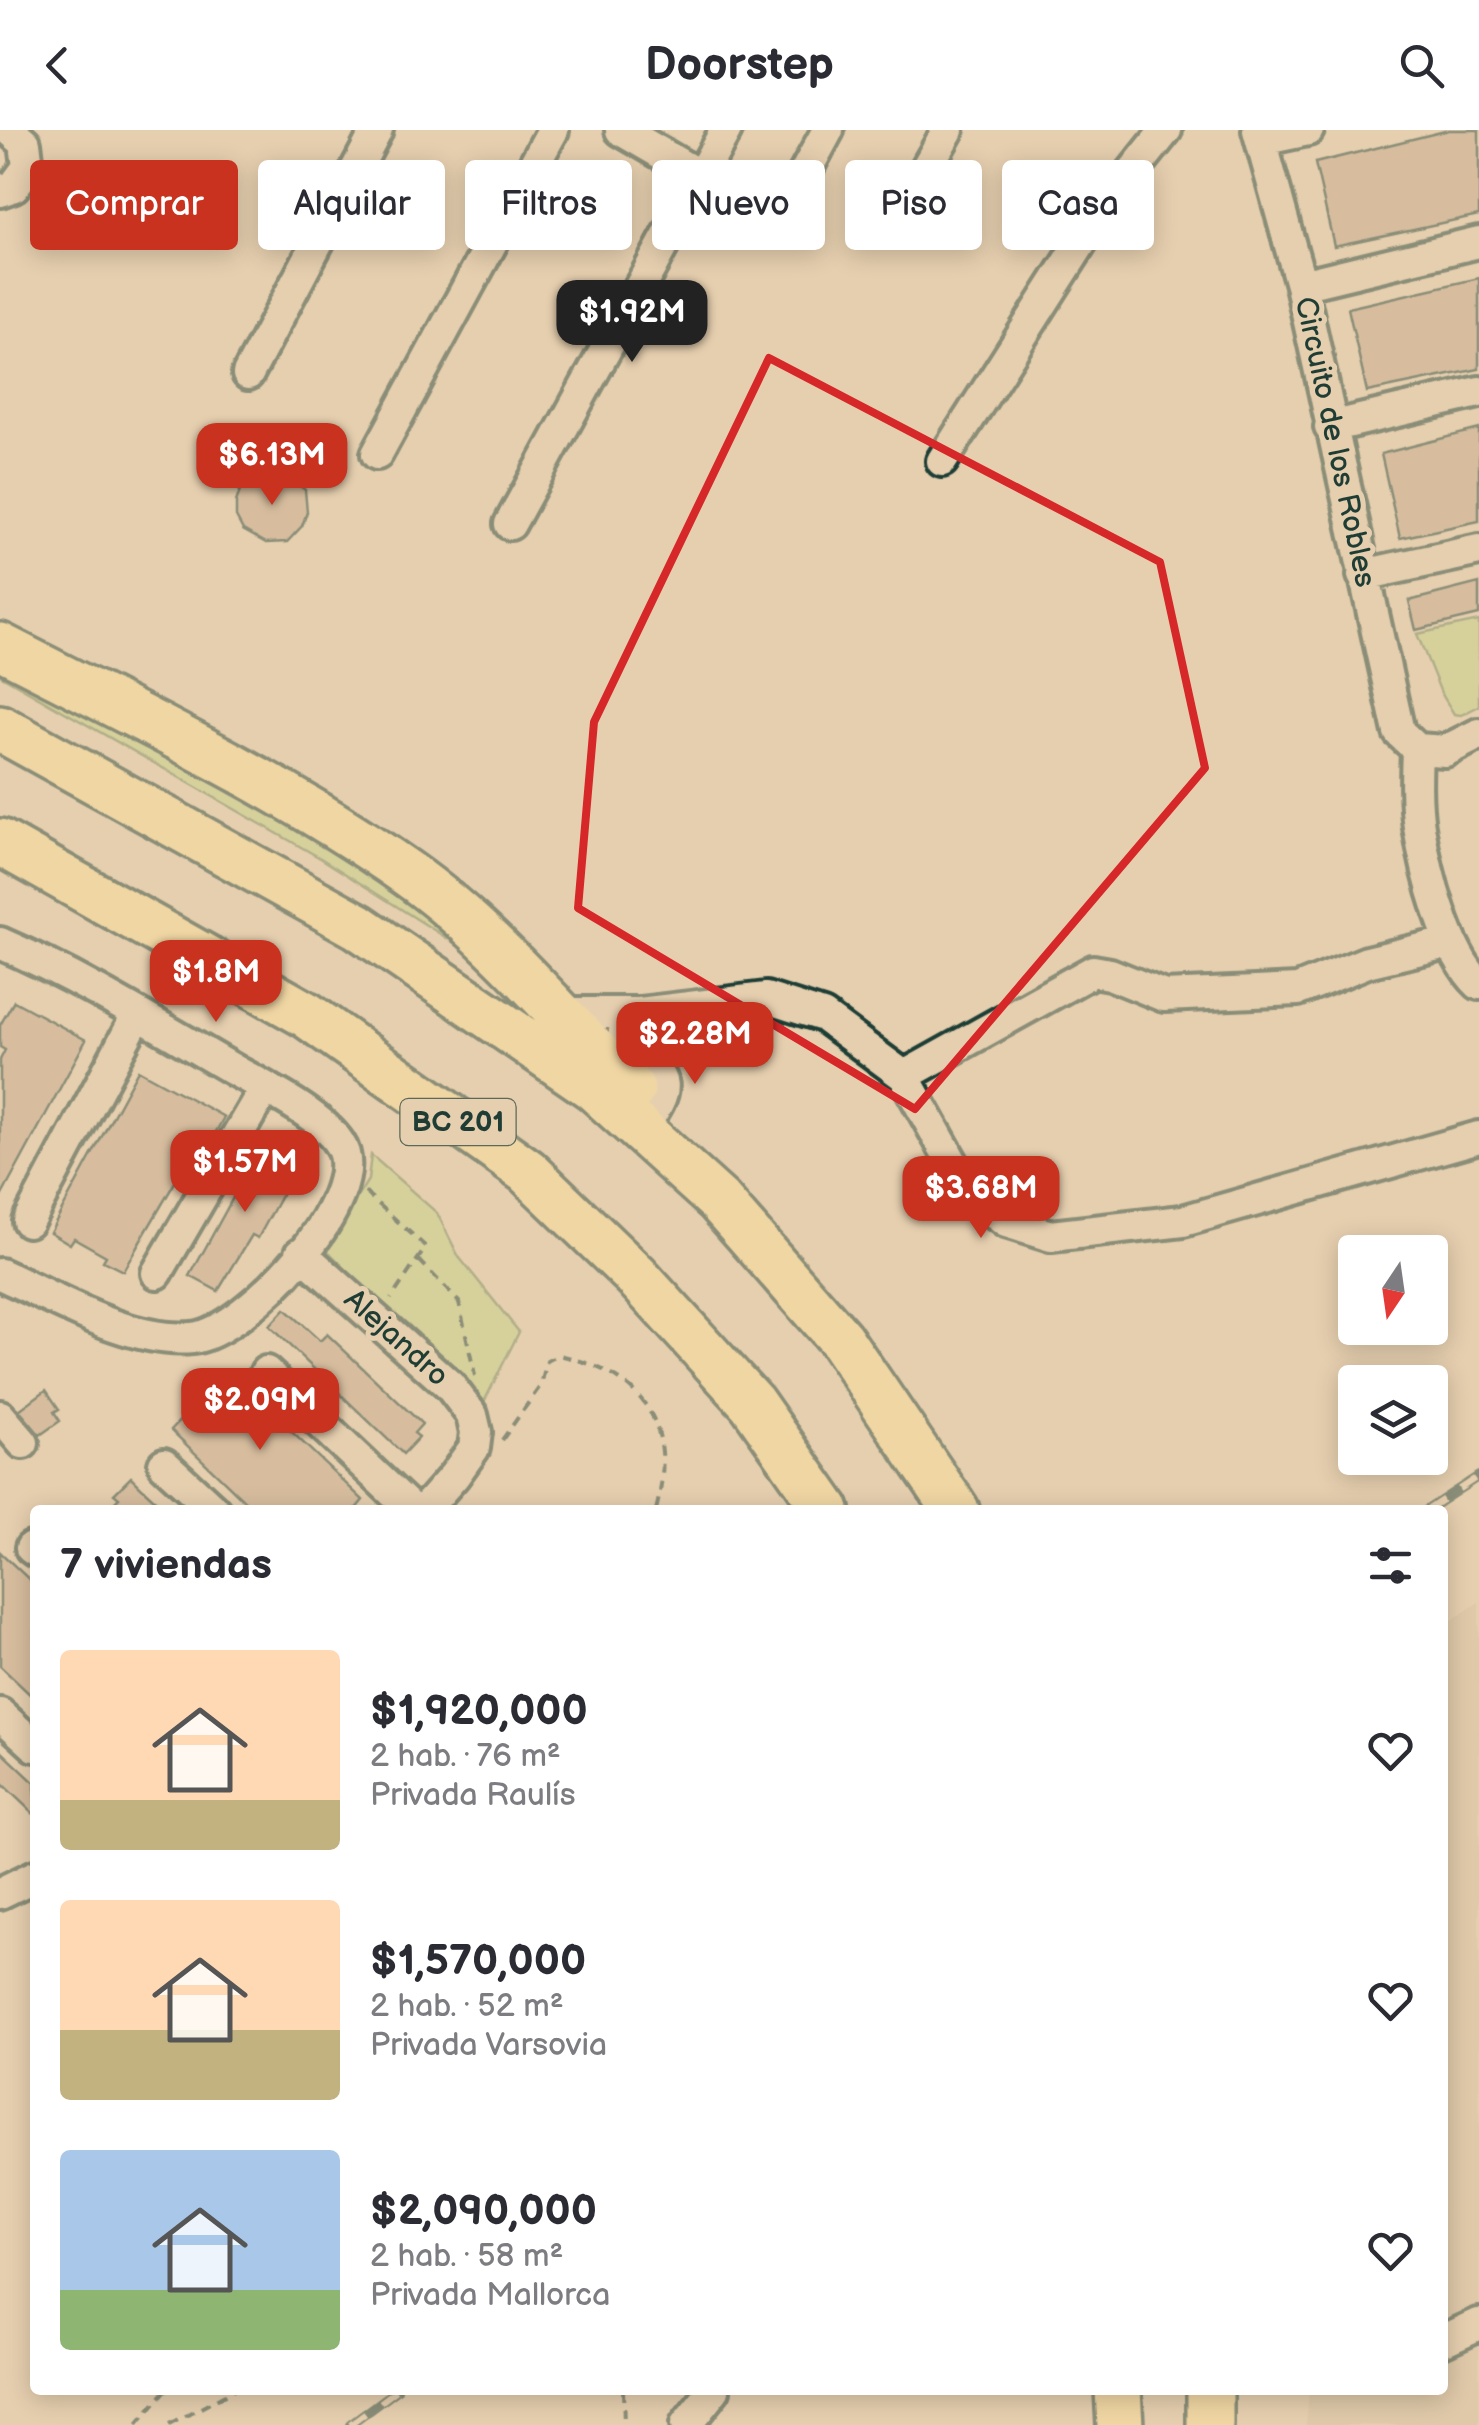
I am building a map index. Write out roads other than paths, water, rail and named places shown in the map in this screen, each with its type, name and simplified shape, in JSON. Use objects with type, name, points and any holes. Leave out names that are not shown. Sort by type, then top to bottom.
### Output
[{"type":"highway","points":[[0,646],[264,782],[408,874],[517,969],[647,1120]]},
{"type":"highway","points":[[0,728],[358,926],[594,1088],[647,1120],[668,1125],[719,1201],[840,1340],[953,1505]]},
{"type":"highway","name":"BC 201","points":[[0,842],[306,1016],[527,1171],[636,1276],[752,1402],[824,1505]]},
{"type":"highway","points":[[1118,2395],[1120,2425]]},
{"type":"highway","points":[[1210,2395],[1210,2425]]},
{"type":"street","points":[[0,191],[14,186],[28,167],[25,143],[10,130]]},
{"type":"street","points":[[248,374],[377,130]]},
{"type":"street","points":[[377,454],[553,130]]},
{"type":"street","points":[[620,130],[673,160]]},
{"type":"street","points":[[710,160],[726,130]]},
{"type":"street","points":[[812,160],[828,130]]},
{"type":"street","points":[[931,160],[948,130]]},
{"type":"street","points":[[942,461],[1102,210],[1166,130]]},
{"type":"street","points":[[1260,135],[1308,130]]},
{"type":"street","name":"Circuito de los Robles","points":[[1260,135],[1301,285],[1399,732],[1416,749]]},
{"type":"street","points":[[1301,285],[1479,242]]},
{"type":"street","points":[[510,524],[660,250]]},
{"type":"street","points":[[1330,427],[1479,392]]},
{"type":"street","points":[[1363,575],[1479,550]]},
{"type":"street","points":[[1479,734],[1445,750],[1416,749],[1419,829],[1451,942],[1479,984]]},
{"type":"street","points":[[904,1076],[1093,971],[1164,996],[1298,990],[1367,962],[1451,942]]},
{"type":"street","points":[[0,1274],[144,1336],[197,1338],[236,1319],[301,1253],[330,1216],[346,1175],[346,1156],[326,1128],[265,1088],[138,1014],[5,956]]},
{"type":"street","points":[[556,1012],[639,1013],[766,998],[823,1016],[904,1076],[970,1196],[1006,1222],[1051,1236],[1183,1220],[1479,1137]]},
{"type":"street","points":[[639,1013],[623,1037],[625,1043],[656,1070],[665,1085],[663,1096],[647,1120]]},
{"type":"street","points":[[28,1221],[138,1014]]},
{"type":"street","points":[[157,1273],[265,1088]]},
{"type":"street","name":"Alejandro","points":[[301,1253],[450,1386],[474,1432],[454,1476],[428,1505]]},
{"type":"street","points":[[266,1372],[407,1505]]},
{"type":"street","points":[[0,1416],[24,1443]]},
{"type":"street","points":[[164,1464],[209,1505]]},
{"type":"street","points":[[0,1714],[30,1741]]},
{"type":"street","points":[[0,1893],[30,1878]]},
{"type":"street","points":[[1448,2339],[1479,2324]]},
{"type":"street","points":[[686,2425],[710,2395]]},
{"type":"railway","points":[[1435,1505],[1479,1476]]},
{"type":"railway","points":[[350,2425],[390,2395]]}]
